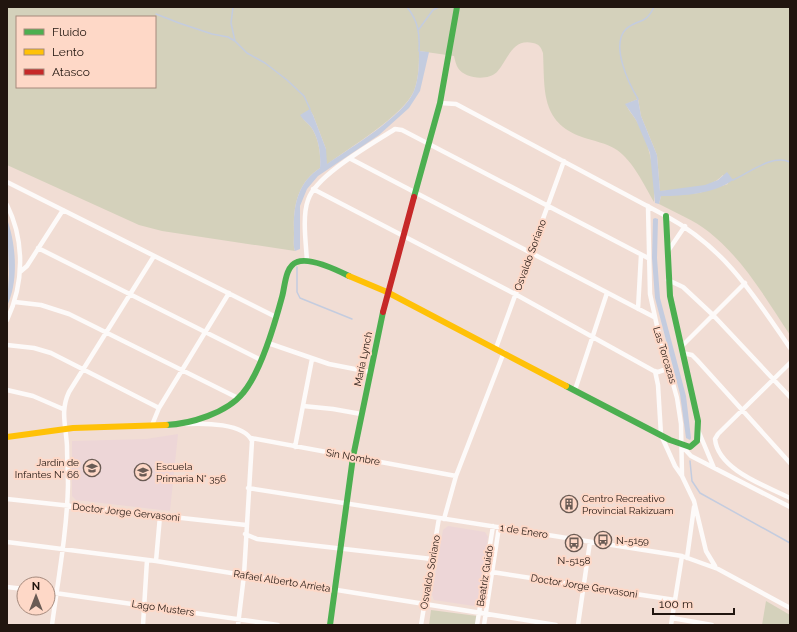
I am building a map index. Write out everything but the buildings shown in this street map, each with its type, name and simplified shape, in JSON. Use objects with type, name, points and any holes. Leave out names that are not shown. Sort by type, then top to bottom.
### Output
[{"type":"street","name":"María Lynch","points":[[330,625],[352,457],[387,292],[440,103],[457,7]]},
{"type":"street","points":[[440,103],[456,104],[685,226],[712,247],[745,283],[790,348]]},
{"type":"street","points":[[307,261],[306,206],[313,189],[322,179],[394,129],[402,130],[648,258]]},
{"type":"street","points":[[351,159],[654,317]]},
{"type":"street","name":"Osvaldo Soriano","points":[[496,348],[564,161]]},
{"type":"street","points":[[7,182],[276,317]]},
{"type":"street","points":[[313,189],[515,294],[655,371],[658,372],[670,368]]},
{"type":"street","points":[[7,205],[16,231],[20,272],[15,302],[7,320]]},
{"type":"street","name":"Las Torcazas","points":[[648,206],[650,294],[654,317],[670,368],[680,411],[682,476],[694,501],[706,551],[712,563],[718,569]]},
{"type":"street","points":[[20,272],[27,266],[63,210]]},
{"type":"street","points":[[666,216],[668,280],[698,430],[714,468]]},
{"type":"street","points":[[667,252],[685,226]]},
{"type":"street","points":[[38,248],[261,360]]},
{"type":"street","points":[[638,309],[641,255]]},
{"type":"street","points":[[56,593],[67,506],[68,471],[66,436],[64,429],[64,409],[70,392],[154,256]]},
{"type":"street","points":[[7,437],[64,429],[182,424],[222,410],[238,398],[248,387],[261,360],[276,317],[289,268],[296,262],[307,261],[327,266],[387,292],[682,445],[688,447],[695,444],[698,430]]},
{"type":"street","points":[[668,280],[683,287],[713,315],[790,397]]},
{"type":"street","points":[[682,350],[713,315],[745,283]]},
{"type":"street","points":[[575,390],[607,292]]},
{"type":"street","points":[[152,425],[159,408],[229,293]]},
{"type":"street","points":[[15,302],[59,310],[238,398]]},
{"type":"street","points":[[268,343],[329,364],[370,372]]},
{"type":"street","points":[[7,345],[42,350],[159,408]]},
{"type":"street","points":[[682,350],[692,355],[697,360],[790,462]]},
{"type":"street","name":"Osvaldo Soriano","points":[[421,625],[432,559],[442,518],[456,476],[504,352]]},
{"type":"street","points":[[295,446],[312,359]]},
{"type":"street","points":[[790,363],[716,436],[718,450],[734,469],[790,498]]},
{"type":"street","points":[[655,371],[659,391],[661,435],[675,466],[682,476]]},
{"type":"street","points":[[7,390],[33,396],[64,409]]},
{"type":"street","points":[[303,406],[332,408],[361,414]]},
{"type":"street","name":"Sin Nombre","points":[[182,424],[236,428],[245,432],[251,438],[456,476]]},
{"type":"street","points":[[238,625],[244,575],[248,488],[253,449],[251,438]]},
{"type":"street","points":[[682,445],[691,456],[790,508]]},
{"type":"street","name":"1 de Enero","points":[[248,488],[685,557],[718,569],[790,608]]},
{"type":"street","name":"Doctor Jorge Gervasoni","points":[[7,499],[246,525]]},
{"type":"street","points":[[671,625],[693,517],[694,501]]},
{"type":"street","points":[[156,561],[160,516]]},
{"type":"street","name":"Beatriz Guido","points":[[477,625],[493,526]]},
{"type":"street","name":"Beatriz Guido","points":[[484,625],[499,527]]},
{"type":"street","points":[[245,534],[257,538],[432,559]]},
{"type":"street","name":"Rafael Alberto Arrieta","points":[[7,542],[156,561],[556,625]]},
{"type":"street","points":[[578,625],[590,542]]},
{"type":"street","points":[[143,625],[147,560]]},
{"type":"street","name":"Doctor Jorge Gervasoni","points":[[492,572],[675,600]]},
{"type":"street","name":"Lago Musters","points":[[56,593],[278,625]]},
{"type":"street","points":[[672,618],[712,625]]},
{"type":"shaded area","points":[[7,7],[790,7],[790,335],[754,280],[722,243],[697,224],[659,204],[661,196],[699,193],[728,184],[723,175],[710,184],[702,187],[685,190],[660,191],[657,155],[641,116],[638,99],[626,104],[636,120],[649,149],[654,180],[654,202],[638,174],[628,160],[617,150],[600,142],[568,131],[558,123],[552,113],[545,91],[543,53],[540,46],[533,43],[526,42],[515,47],[497,72],[483,78],[466,75],[461,72],[457,67],[454,56],[419,51],[417,81],[414,91],[408,101],[387,121],[326,165],[326,149],[313,115],[310,110],[301,115],[314,131],[316,136],[320,152],[320,168],[306,181],[298,196],[294,214],[295,251],[162,231],[139,225],[7,165]]},
{"type":"shaded area","name":"Escuela Primaria N° 356","points":[[178,434],[170,511],[76,500],[72,496],[72,441],[146,439]]},
{"type":"shaded area","points":[[448,526],[485,532],[488,537],[477,604],[474,606],[434,600],[432,595],[443,530]]},
{"type":"shaded area","points":[[766,601],[790,615],[790,625],[762,625]]},
{"type":"shaded area","points":[[431,610],[477,616],[476,625],[429,625]]},
{"type":"water","points":[[419,51],[429,52],[420,91],[409,108],[379,135],[318,176],[307,189],[300,206],[300,249],[295,251],[294,214],[298,196],[306,181],[320,168],[320,152],[316,136],[311,127],[300,115],[310,109],[326,149],[327,164],[388,121],[408,101],[414,91],[417,81]]},
{"type":"water","points":[[638,99],[641,116],[657,155],[660,191],[705,185],[718,180],[727,172],[733,180],[717,188],[689,195],[661,196],[659,204],[655,203],[650,153],[636,120],[625,104]]},
{"type":"water","points":[[7,219],[14,251],[15,274],[11,296],[7,306],[9,274]]},
{"type":"water","points":[[653,219],[658,219],[657,258],[660,298],[686,396],[690,440],[686,438],[680,394],[655,298],[652,258]]},
{"type":"waterway","points":[[233,7],[231,23],[235,41]]},
{"type":"waterway","points":[[407,7],[414,17],[418,28],[419,51]]},
{"type":"waterway","points":[[419,29],[433,10],[439,7]]},
{"type":"waterway","points":[[638,99],[626,74],[620,54],[620,45],[622,36],[626,29],[648,17],[654,7]]},
{"type":"waterway","points":[[156,14],[212,34],[228,37],[235,41],[247,53],[265,63],[287,80],[304,96],[310,109]]},
{"type":"waterway","points":[[733,180],[768,162],[776,160],[790,162]]},
{"type":"waterway","points":[[297,267],[297,292],[300,298],[352,319]]},
{"type":"waterway","points":[[690,461],[692,481],[700,493],[790,543]]},
{"type":"traffic: fast","points":[[414,197],[440,103],[457,7]]},
{"type":"traffic: fast","points":[[566,386],[670,440],[690,447],[697,441],[698,421],[670,296],[666,216]]},
{"type":"traffic: fast","points":[[166,425],[197,420],[218,412],[236,400],[243,393],[261,361],[279,308],[286,277],[293,264],[302,261],[309,261],[349,276]]},
{"type":"traffic: fast","points":[[330,625],[353,457],[383,312]]},
{"type":"traffic: slow","points":[[349,276],[387,292],[566,386]]},
{"type":"traffic: slow","points":[[7,437],[73,428],[166,425]]},
{"type":"traffic: jam","points":[[383,312],[414,197]]},
{"type":"place","name":"Jardín de Infantes N° 66","points":[[92,468]]},
{"type":"place","name":"Escuela Primaria N° 356","points":[[143,472]]},
{"type":"place","name":"Centro Recreativo Provincial Rakizuam","points":[[569,504]]},
{"type":"place","name":"N-5159","points":[[603,540]]},
{"type":"place","name":"N-5158","points":[[574,543]]}]
